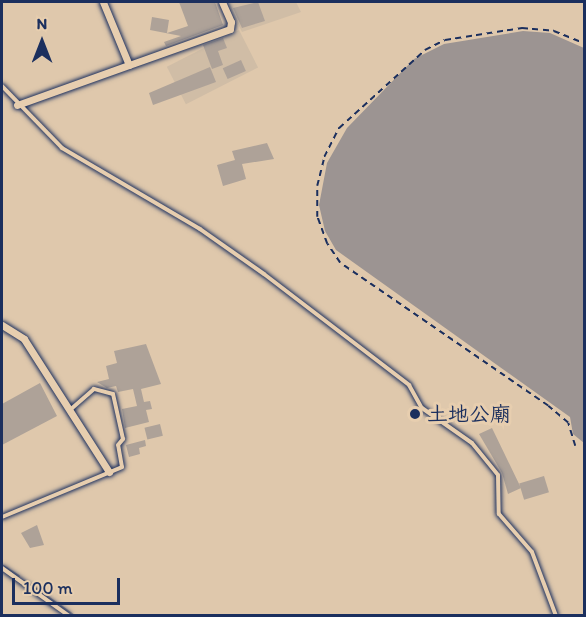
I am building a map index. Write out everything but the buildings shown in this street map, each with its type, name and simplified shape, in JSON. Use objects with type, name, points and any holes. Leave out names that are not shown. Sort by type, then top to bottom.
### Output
[{"type":"street","points":[[103,2],[129,65]]},
{"type":"street","points":[[17,105],[230,29],[222,2]]},
{"type":"street","points":[[2,325],[24,339],[110,472]]},
{"type":"lane","points":[[2,86],[17,105],[79,159],[200,229],[306,304],[409,385],[422,408],[472,444],[498,475],[499,514],[532,552],[556,615]]},
{"type":"lane","points":[[2,517],[122,467],[118,445],[123,439],[112,394],[94,389],[71,409]]},
{"type":"lane","points":[[2,568],[69,615]]},
{"type":"path","points":[[575,447],[568,423],[548,406],[340,264],[327,244],[317,217],[317,186],[335,133],[425,50],[446,40],[522,28],[554,31],[585,43]]},
{"type":"shaded area","points":[[228,2],[296,2],[301,12],[242,32]]},
{"type":"shaded area","points":[[239,30],[258,67],[186,104],[167,67]]},
{"type":"shaded area","points":[[523,31],[550,33],[584,48],[584,443],[573,434],[570,417],[336,250],[325,231],[319,205],[327,163],[347,128],[414,59],[444,44]]},
{"type":"waterway","points":[[2,565],[19,576]]},
{"type":"waterway","points":[[25,581],[57,603]]},
{"type":"waterway","points":[[61,606],[75,616]]},
{"type":"place","name":"土地公廟","points":[[415,414]]}]
